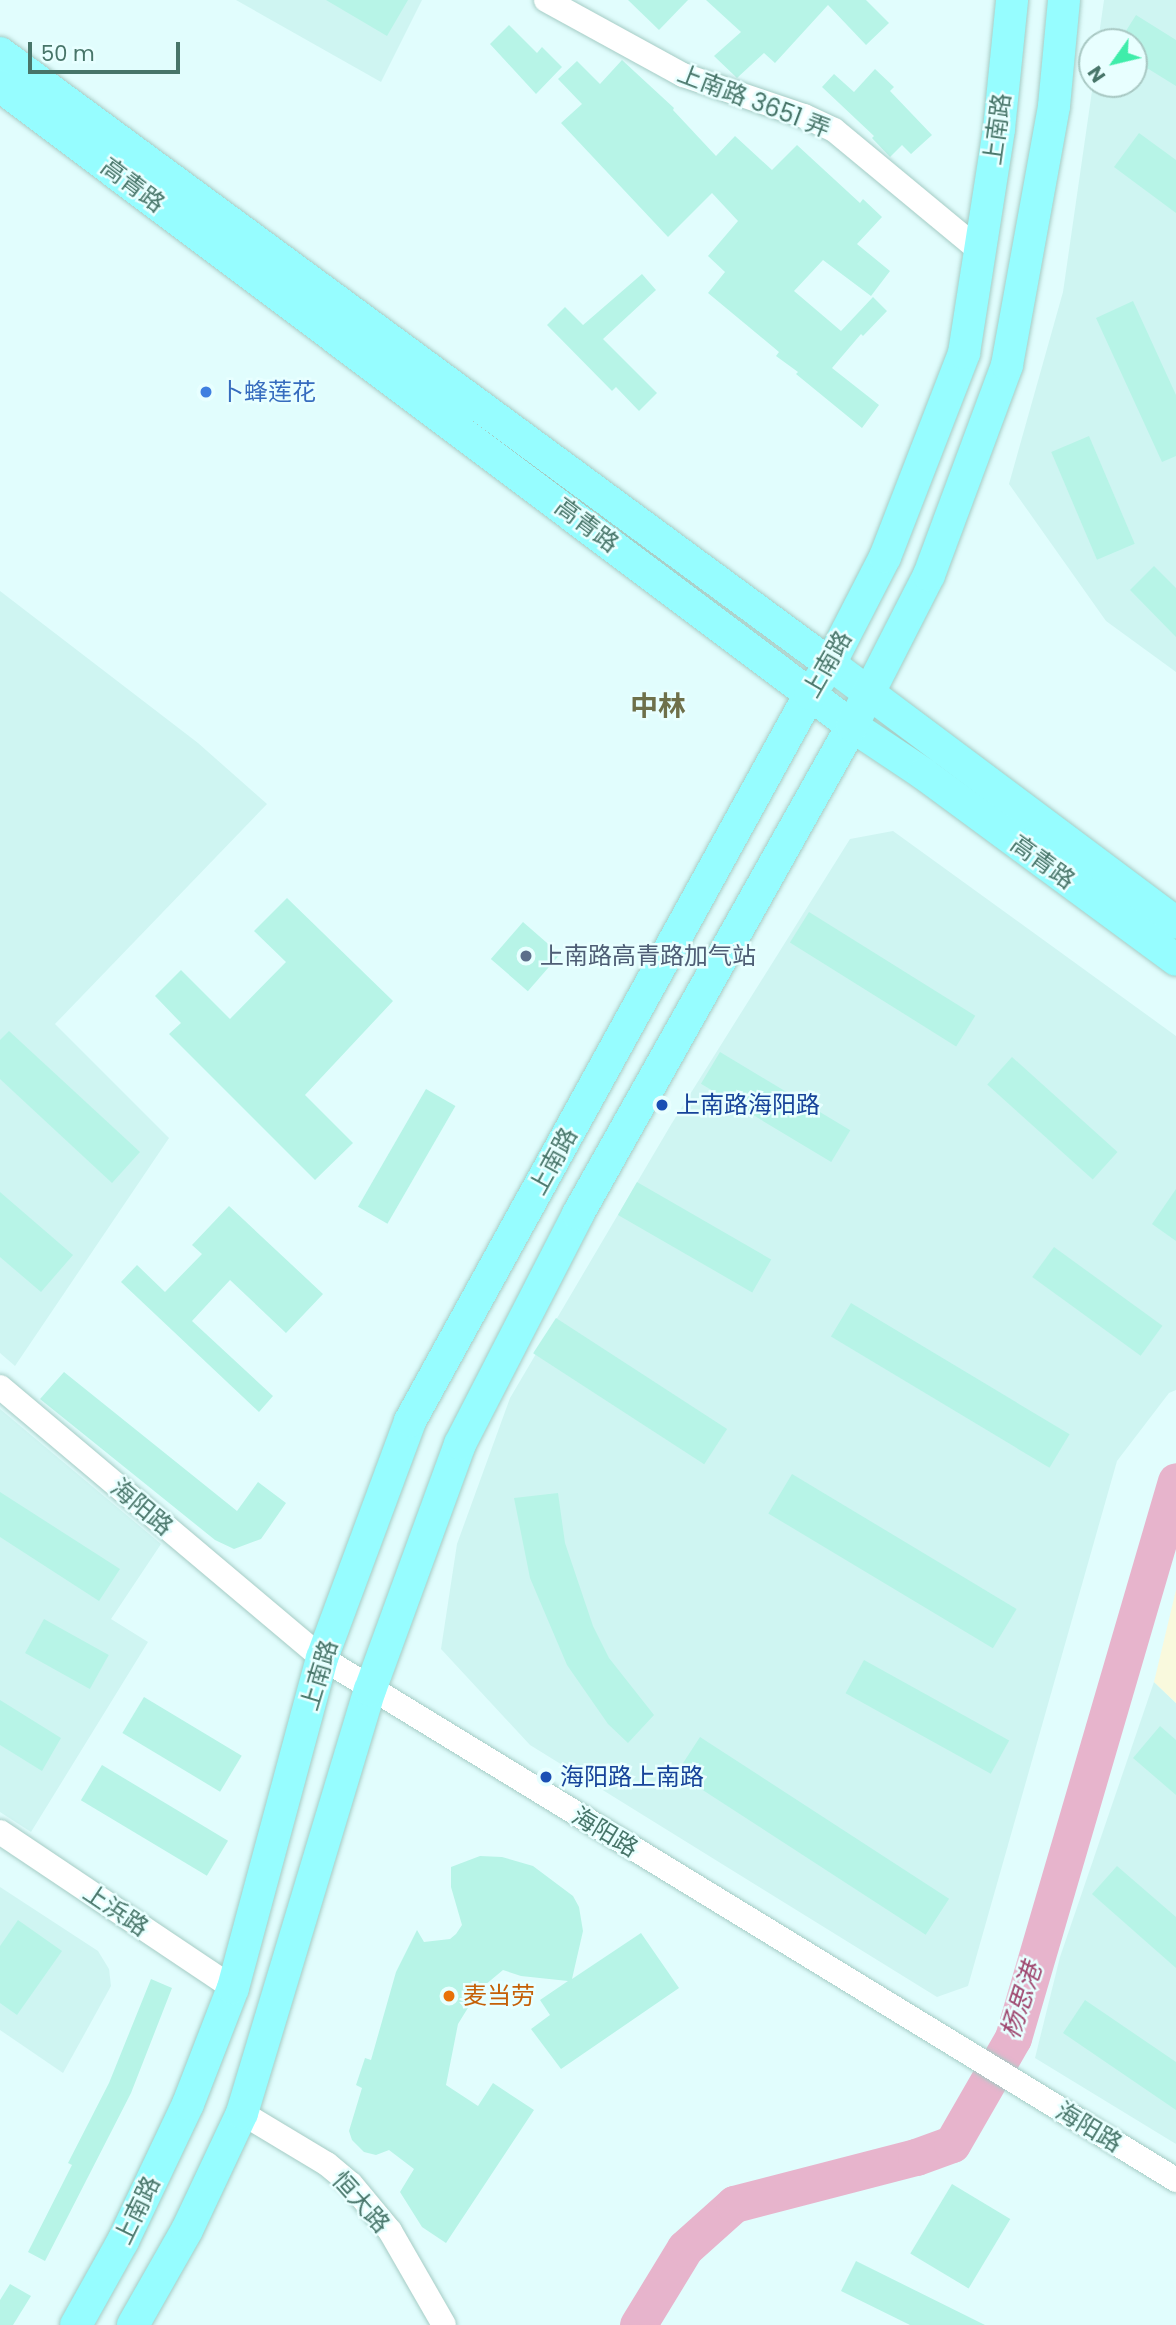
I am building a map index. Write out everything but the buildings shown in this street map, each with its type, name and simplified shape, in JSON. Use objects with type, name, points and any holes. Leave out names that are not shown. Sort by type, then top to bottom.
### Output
[{"type":"main road","name":"上南路","points":[[75,2325],[123,2241],[183,2117],[233,1988],[322,1658],[410,1421],[810,694],[830,664],[885,557],[964,353],[999,129],[1012,0]]},
{"type":"main road","name":"上南路","points":[[133,2325],[187,2230],[242,2113],[370,1690],[466,1432],[578,1214],[852,726],[929,575],[1007,365],[1054,106],[1064,0]]},
{"type":"main road","name":"高青路","points":[[0,53],[868,692],[1176,923]]},
{"type":"main road","name":"高青路","points":[[0,86],[852,726],[924,774],[1176,960]]},
{"type":"street","name":"上南路 3651 弄","points":[[546,0],[683,75],[827,126],[979,250]]},
{"type":"street","name":"海阳路","points":[[0,1387],[322,1658],[370,1690],[1176,2180]]},
{"type":"street","name":"上浜路","points":[[0,1832],[233,1988]]},
{"type":"street","name":"恒大路","points":[[242,2113],[327,2164],[351,2183],[390,2231],[444,2325]]},
{"type":"shaded area","points":[[236,0],[422,0],[381,82]]},
{"type":"shaded area","points":[[1104,0],[1176,0],[1176,672],[1106,621],[1009,484],[1063,292],[1091,98],[1148,98],[1148,28],[1100,28]]},
{"type":"shaded area","points":[[0,591],[198,743],[267,804],[55,1024],[169,1138],[15,1366],[0,1353]]},
{"type":"shaded area","points":[[893,831],[1176,1036],[1176,1390],[1169,1393],[1117,1461],[968,1986],[937,1997],[530,1745],[441,1649],[457,1544],[510,1398],[672,1123],[850,839]]},
{"type":"shaded area","points":[[0,1409],[161,1544],[111,1619],[148,1642],[31,1832],[0,1812]]},
{"type":"shaded area","points":[[1176,1590],[1176,1703],[1154,1682]]},
{"type":"shaded area","points":[[1154,1682],[1176,1703],[1176,2144],[1035,2058],[1060,1957]]},
{"type":"shaded area","points":[[0,1887],[98,1951],[109,1969],[111,1986],[63,2073],[0,2030]]},
{"type":"waterway","name":"杨思港","points":[[638,2325],[685,2248],[734,2204],[916,2157],[952,2144],[1013,2038],[1176,1481]]},
{"type":"place","name":"卜蜂莲花","points":[[206,392]]},
{"type":"place","name":"上南路高青路加气站","points":[[526,956]]},
{"type":"place","name":"上南路海阳路","points":[[662,1105]]},
{"type":"place","name":"海阳路上南路","points":[[546,1777]]},
{"type":"place","name":"麦当劳","points":[[449,1996]]},
{"type":"district","name":"中林","points":[[658,707]]}]
